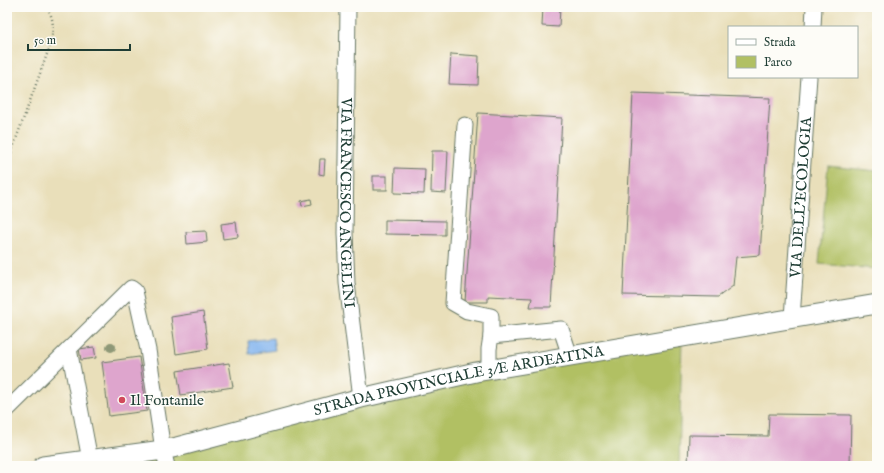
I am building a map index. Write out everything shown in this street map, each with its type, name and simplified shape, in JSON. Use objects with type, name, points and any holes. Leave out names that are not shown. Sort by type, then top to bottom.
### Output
[{"type":"main road","name":"STRADA PROVINCIALE 3/E ARDEATINA","points":[[43,466],[90,460],[165,458],[361,398],[489,370],[877,304]]},
{"type":"street","name":"VIA FRANCESCO ANGELINI","points":[[348,7],[345,233],[347,283],[361,398]]},
{"type":"street","points":[[812,26],[814,7]]},
{"type":"street","name":"VIA DELL'ECOLOGIA","points":[[792,318],[809,78]]},
{"type":"street","points":[[465,125],[453,303],[467,311],[491,316],[489,370]]},
{"type":"street","points":[[7,410],[131,288],[134,290],[148,350],[165,458]]},
{"type":"street","points":[[491,336],[561,329],[570,356]]},
{"type":"street","points":[[69,349],[90,460]]},
{"type":"path","points":[[7,164],[51,43],[54,26],[52,17],[47,7]]},
{"type":"green space","points":[[828,166],[877,171],[877,269],[819,264]]},
{"type":"green space","points":[[682,337],[679,466],[37,466],[90,460],[361,398]]},
{"type":"water","points":[[273,338],[275,350],[249,354],[248,341]]},
{"type":"building","points":[[543,7],[560,7],[559,27],[542,26]]},
{"type":"building","points":[[451,54],[479,56],[478,85],[449,84]]},
{"type":"building","points":[[633,93],[770,98],[760,255],[736,257],[733,286],[718,297],[623,295]]},
{"type":"building","points":[[478,113],[562,118],[551,307],[530,307],[532,298],[488,296],[488,302],[465,302]]},
{"type":"building","points":[[432,151],[448,151],[446,193],[431,192]]},
{"type":"building","points":[[320,159],[325,159],[324,175],[319,174]]},
{"type":"building","points":[[395,168],[425,169],[424,194],[394,193]]},
{"type":"building","points":[[373,176],[387,176],[387,190],[373,190]]},
{"type":"building","points":[[311,199],[312,204],[302,206],[301,201]]},
{"type":"building","points":[[385,220],[445,221],[445,235],[385,234]]},
{"type":"building","points":[[236,222],[238,237],[223,239],[221,224]]},
{"type":"building","points":[[206,231],[207,242],[187,244],[186,232]]},
{"type":"building","points":[[203,312],[208,349],[176,354],[171,317]]},
{"type":"building","points":[[94,347],[96,358],[81,360],[79,349]]},
{"type":"building","points":[[139,357],[147,411],[109,416],[102,362]]},
{"type":"building","points":[[229,363],[233,387],[181,395],[177,371]]},
{"type":"building","points":[[769,414],[851,415],[850,466],[688,466],[689,435],[768,436]]},
{"type":"place","name":"Il Fontanile","points":[[122,400]]}]
